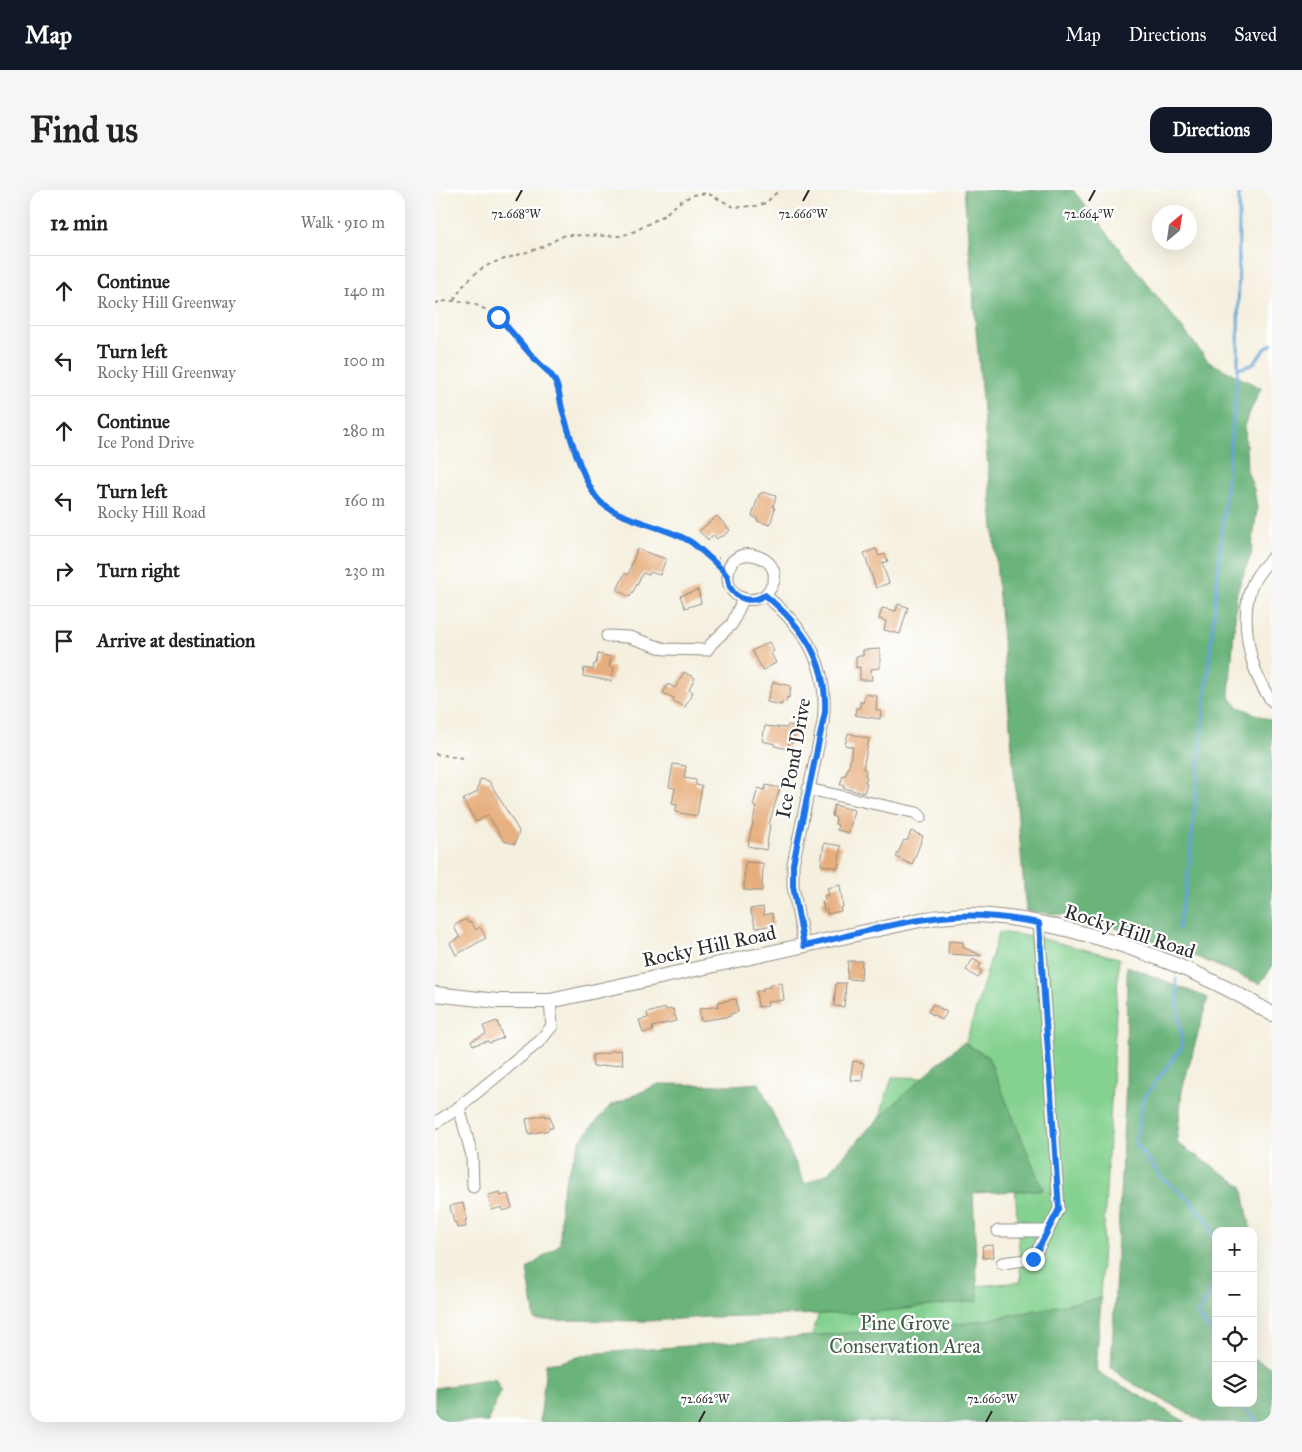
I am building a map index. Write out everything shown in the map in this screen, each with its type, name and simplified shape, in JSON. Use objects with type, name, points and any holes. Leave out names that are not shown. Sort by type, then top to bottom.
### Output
[{"type":"main road","name":"Rocky Hill Road","points":[[435,994],[497,1001],[550,1001],[920,920],[955,916],[995,916],[1039,923],[1114,942],[1173,964],[1227,988],[1272,1014]]},
{"type":"street","points":[[749,554],[761,556],[769,564],[773,574],[772,586],[765,595],[755,600],[743,599],[731,590],[727,577],[731,566],[739,558],[749,554]]},
{"type":"street","points":[[1272,558],[1255,579],[1248,598],[1246,614],[1248,640],[1255,670],[1263,688],[1272,701]]},
{"type":"street","name":"Ice Pond Drive","points":[[765,595],[785,612],[801,631],[814,652],[821,671],[824,690],[825,712],[793,864],[793,886],[804,946]]},
{"type":"street","points":[[607,636],[629,637],[665,649],[707,650],[712,642],[732,624],[743,599]]},
{"type":"street","points":[[808,789],[917,813],[921,817]]},
{"type":"street","points":[[1002,1263],[1033,1259],[1059,1209],[1039,923]]},
{"type":"street","points":[[435,1123],[457,1109],[541,1041],[552,1026],[550,1001]]},
{"type":"street","points":[[457,1109],[464,1122],[471,1156],[473,1187]]},
{"type":"street","points":[[998,1231],[1048,1232]]},
{"type":"path","points":[[454,300],[462,288],[479,270],[492,263],[540,248],[565,236],[621,236],[633,232],[663,216],[681,201],[693,195],[707,193],[735,207],[756,206],[767,203],[779,190]]},
{"type":"path","points":[[435,303],[454,300],[478,305],[498,317],[557,383],[563,411],[587,482],[597,499],[612,511],[651,524],[691,542],[727,577]]},
{"type":"path","points":[[709,558],[719,558]]},
{"type":"path","points":[[435,754],[463,758]]},
{"type":"green space","points":[[964,190],[1073,190],[1209,362],[1261,388],[1245,423],[1247,471],[1254,489],[1257,508],[1251,555],[1237,592],[1229,696],[1237,706],[1272,721],[1272,967],[1260,984],[1194,956],[1085,917],[1026,911]]},
{"type":"green space","name":"Pine Grove Conservation Area","points":[[999,932],[1039,938],[1119,958],[1096,1371],[1186,1422],[843,1422],[813,1332],[892,1077],[955,1078]],"holes":[[[1015,1182],[1021,1282],[977,1286],[968,1186]]]},
{"type":"green space","points":[[1127,966],[1208,998],[1182,1090],[1177,1143],[1242,1186],[1250,1227],[1212,1227],[1212,1407],[1257,1407],[1257,1360],[1272,1368],[1272,1422],[1204,1422],[1128,1381],[1111,1368],[1126,1082]]},
{"type":"green space","points":[[963,1042],[988,1057],[1043,1190],[973,1193],[978,1301],[866,1313],[709,1317],[648,1321],[535,1320],[527,1269],[560,1244],[561,1198],[567,1174],[581,1139],[610,1106],[659,1084],[732,1085],[759,1083],[805,1184],[828,1173],[872,1125]]},
{"type":"green space","points":[[1101,1298],[1096,1371],[1186,1422],[540,1422],[546,1364],[561,1362],[588,1354],[968,1323]]},
{"type":"green space","points":[[495,1379],[501,1390],[488,1422],[435,1422],[435,1388]]},
{"type":"building","points":[[762,492],[776,496],[770,525],[757,521],[758,519],[752,516],[759,494]]},
{"type":"building","points":[[717,516],[730,530],[722,537],[720,536],[717,539],[713,535],[708,540],[699,531]]},
{"type":"building","points":[[637,549],[666,559],[660,575],[650,572],[649,575],[643,573],[630,597],[617,590],[625,573],[628,575]]},
{"type":"building","points":[[876,549],[879,556],[885,554],[888,561],[882,563],[889,583],[876,588],[864,553]]},
{"type":"building","points":[[698,590],[701,603],[685,608],[680,596]]},
{"type":"building","points":[[898,604],[908,607],[900,634],[884,630],[886,621],[879,619],[882,608],[896,611]]},
{"type":"building","points":[[769,642],[774,651],[771,653],[776,663],[763,670],[752,651]]},
{"type":"building","points":[[880,649],[880,668],[871,669],[872,680],[860,680],[860,667],[856,668],[856,656],[863,656],[863,650]]},
{"type":"building","points":[[598,654],[611,657],[609,667],[614,668],[611,681],[583,676],[584,668],[593,670]]},
{"type":"building","points":[[684,672],[695,678],[689,690],[693,692],[685,707],[673,701],[674,698],[663,693],[668,684],[675,688]]},
{"type":"building","points":[[773,682],[791,686],[789,698],[787,697],[786,702],[782,701],[782,705],[767,702]]},
{"type":"building","points":[[865,694],[877,696],[876,710],[881,711],[880,719],[855,715],[856,708],[860,708],[860,702],[863,703]]},
{"type":"building","points":[[788,725],[796,726],[793,743],[789,742],[788,749],[762,741],[765,726],[787,728]]},
{"type":"building","points":[[848,733],[869,739],[863,769],[866,770],[865,776],[867,777],[864,793],[843,788],[844,785],[840,785],[849,765],[853,747],[845,745]]},
{"type":"building","points":[[673,764],[686,766],[684,778],[696,780],[696,785],[702,786],[697,816],[675,812],[677,805],[672,804],[675,788],[669,787]]},
{"type":"building","points":[[480,779],[489,781],[519,831],[515,844],[504,841],[488,815],[476,822],[463,800],[477,792]]},
{"type":"building","points":[[766,785],[780,788],[769,824],[766,850],[748,846],[756,807],[753,806],[758,788],[765,790]]},
{"type":"building","points":[[834,805],[854,810],[849,833],[837,830],[836,818],[832,816]]},
{"type":"building","points":[[911,831],[923,836],[912,865],[896,857],[904,840],[907,841]]},
{"type":"building","points":[[824,843],[841,846],[838,868],[821,865]]},
{"type":"building","points":[[745,862],[763,863],[762,891],[744,890]]},
{"type":"building","points":[[840,885],[843,907],[840,908],[841,911],[827,914],[827,909],[824,910],[822,901],[825,900],[824,896],[829,895],[827,888]]},
{"type":"building","points":[[763,907],[764,915],[772,913],[774,925],[756,928],[750,909]]},
{"type":"building","points":[[466,919],[468,923],[471,922],[476,930],[480,927],[486,938],[456,955],[450,943],[460,938],[454,927]]},
{"type":"building","points":[[949,941],[963,942],[963,947],[982,956],[948,954]]},
{"type":"building","points":[[973,959],[981,964],[978,969],[982,971],[978,978],[966,970]]},
{"type":"building","points":[[848,961],[862,961],[861,980],[847,979]]},
{"type":"building","points":[[782,983],[784,1000],[767,1002],[768,1006],[758,1007],[756,991],[763,991],[763,988],[770,987],[770,984]]},
{"type":"building","points":[[836,983],[846,983],[844,1007],[834,1006]]},
{"type":"building","points":[[736,999],[738,1012],[730,1014],[731,1016],[701,1021],[699,1009],[719,1006],[718,1002]]},
{"type":"building","points":[[933,1004],[947,1012],[942,1020],[928,1012]]},
{"type":"building","points":[[665,1008],[666,1010],[673,1009],[676,1021],[652,1027],[653,1031],[643,1033],[639,1020],[648,1018],[647,1013]]},
{"type":"building","points":[[497,1021],[503,1038],[489,1043],[488,1041],[473,1045],[471,1041],[486,1034],[483,1026]]},
{"type":"building","points":[[621,1050],[623,1064],[593,1067],[592,1055]]},
{"type":"building","points":[[853,1061],[864,1063],[862,1081],[850,1080]]},
{"type":"building","points":[[545,1115],[546,1117],[550,1116],[553,1128],[529,1134],[526,1119]]},
{"type":"building","points":[[500,1192],[501,1196],[508,1194],[512,1208],[503,1211],[502,1207],[492,1210],[488,1195]]},
{"type":"building","points":[[463,1203],[467,1220],[465,1220],[466,1227],[457,1228],[450,1206]]},
{"type":"building","points":[[993,1245],[994,1257],[983,1258],[982,1246]]},
{"type":"waterway","points":[[1178,928],[1188,876],[1238,369],[1239,190]]},
{"type":"waterway","points":[[1238,369],[1252,365],[1265,349],[1272,344]]},
{"type":"waterway","points":[[1176,979],[1182,1047],[1143,1099],[1136,1144],[1162,1178],[1190,1200],[1209,1222],[1212,1236]]},
{"type":"waterway","points":[[1212,1290],[1197,1315],[1212,1332]]},
{"type":"waterway","points":[[1244,1407],[1257,1422]]},
{"type":"route","points":[[498,317],[557,383],[563,411],[587,482],[597,499],[612,511],[651,524],[691,542],[727,577],[730,587],[736,596],[747,600],[755,600],[765,595],[785,612],[809,642],[814,652],[823,680],[825,712],[795,847],[793,864],[793,886],[804,946],[937,917],[971,915],[1004,917],[1039,923],[1059,1209],[1033,1259]]}]
